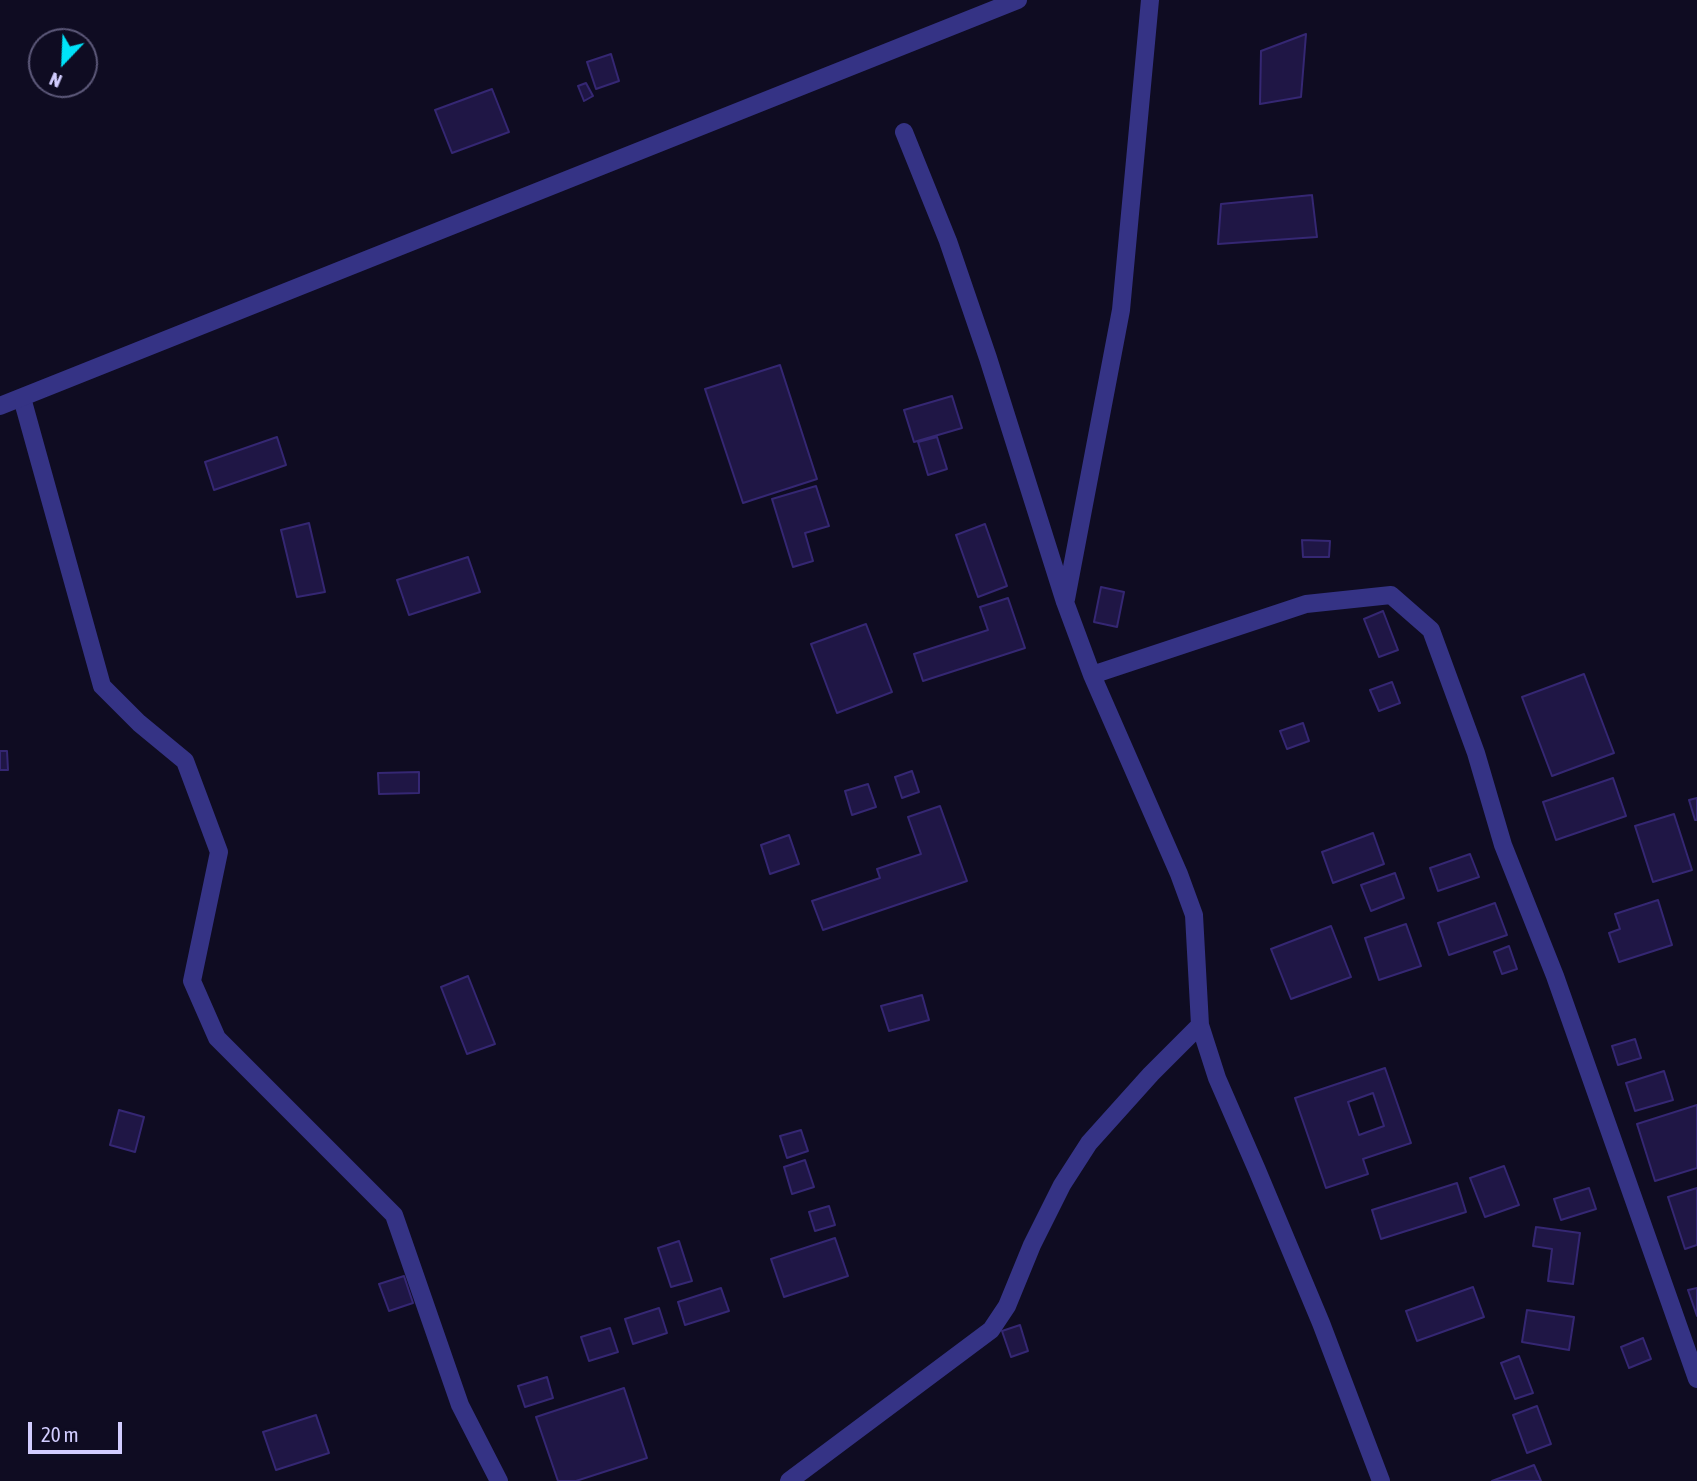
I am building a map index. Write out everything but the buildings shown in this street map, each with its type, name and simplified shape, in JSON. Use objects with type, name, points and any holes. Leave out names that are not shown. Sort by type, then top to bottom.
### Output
[{"type":"street","points":[[0,406],[1018,0]]},
{"type":"street","points":[[1065,602],[1121,310],[1150,0]]},
{"type":"street","points":[[904,132],[948,241],[1065,602],[1092,675],[1179,874],[1194,915],[1200,1025],[1217,1078],[1321,1323],[1381,1481]]},
{"type":"street","points":[[22,398],[102,685],[139,723],[185,761],[219,852],[192,981],[217,1038],[394,1215],[460,1405],[499,1481]]},
{"type":"street","points":[[1092,675],[1306,604],[1391,595],[1431,630],[1476,753],[1503,845],[1559,989],[1697,1379]]},
{"type":"street","points":[[789,1481],[990,1330],[1007,1306],[1032,1245],[1062,1185],[1089,1143],[1200,1025]]}]
